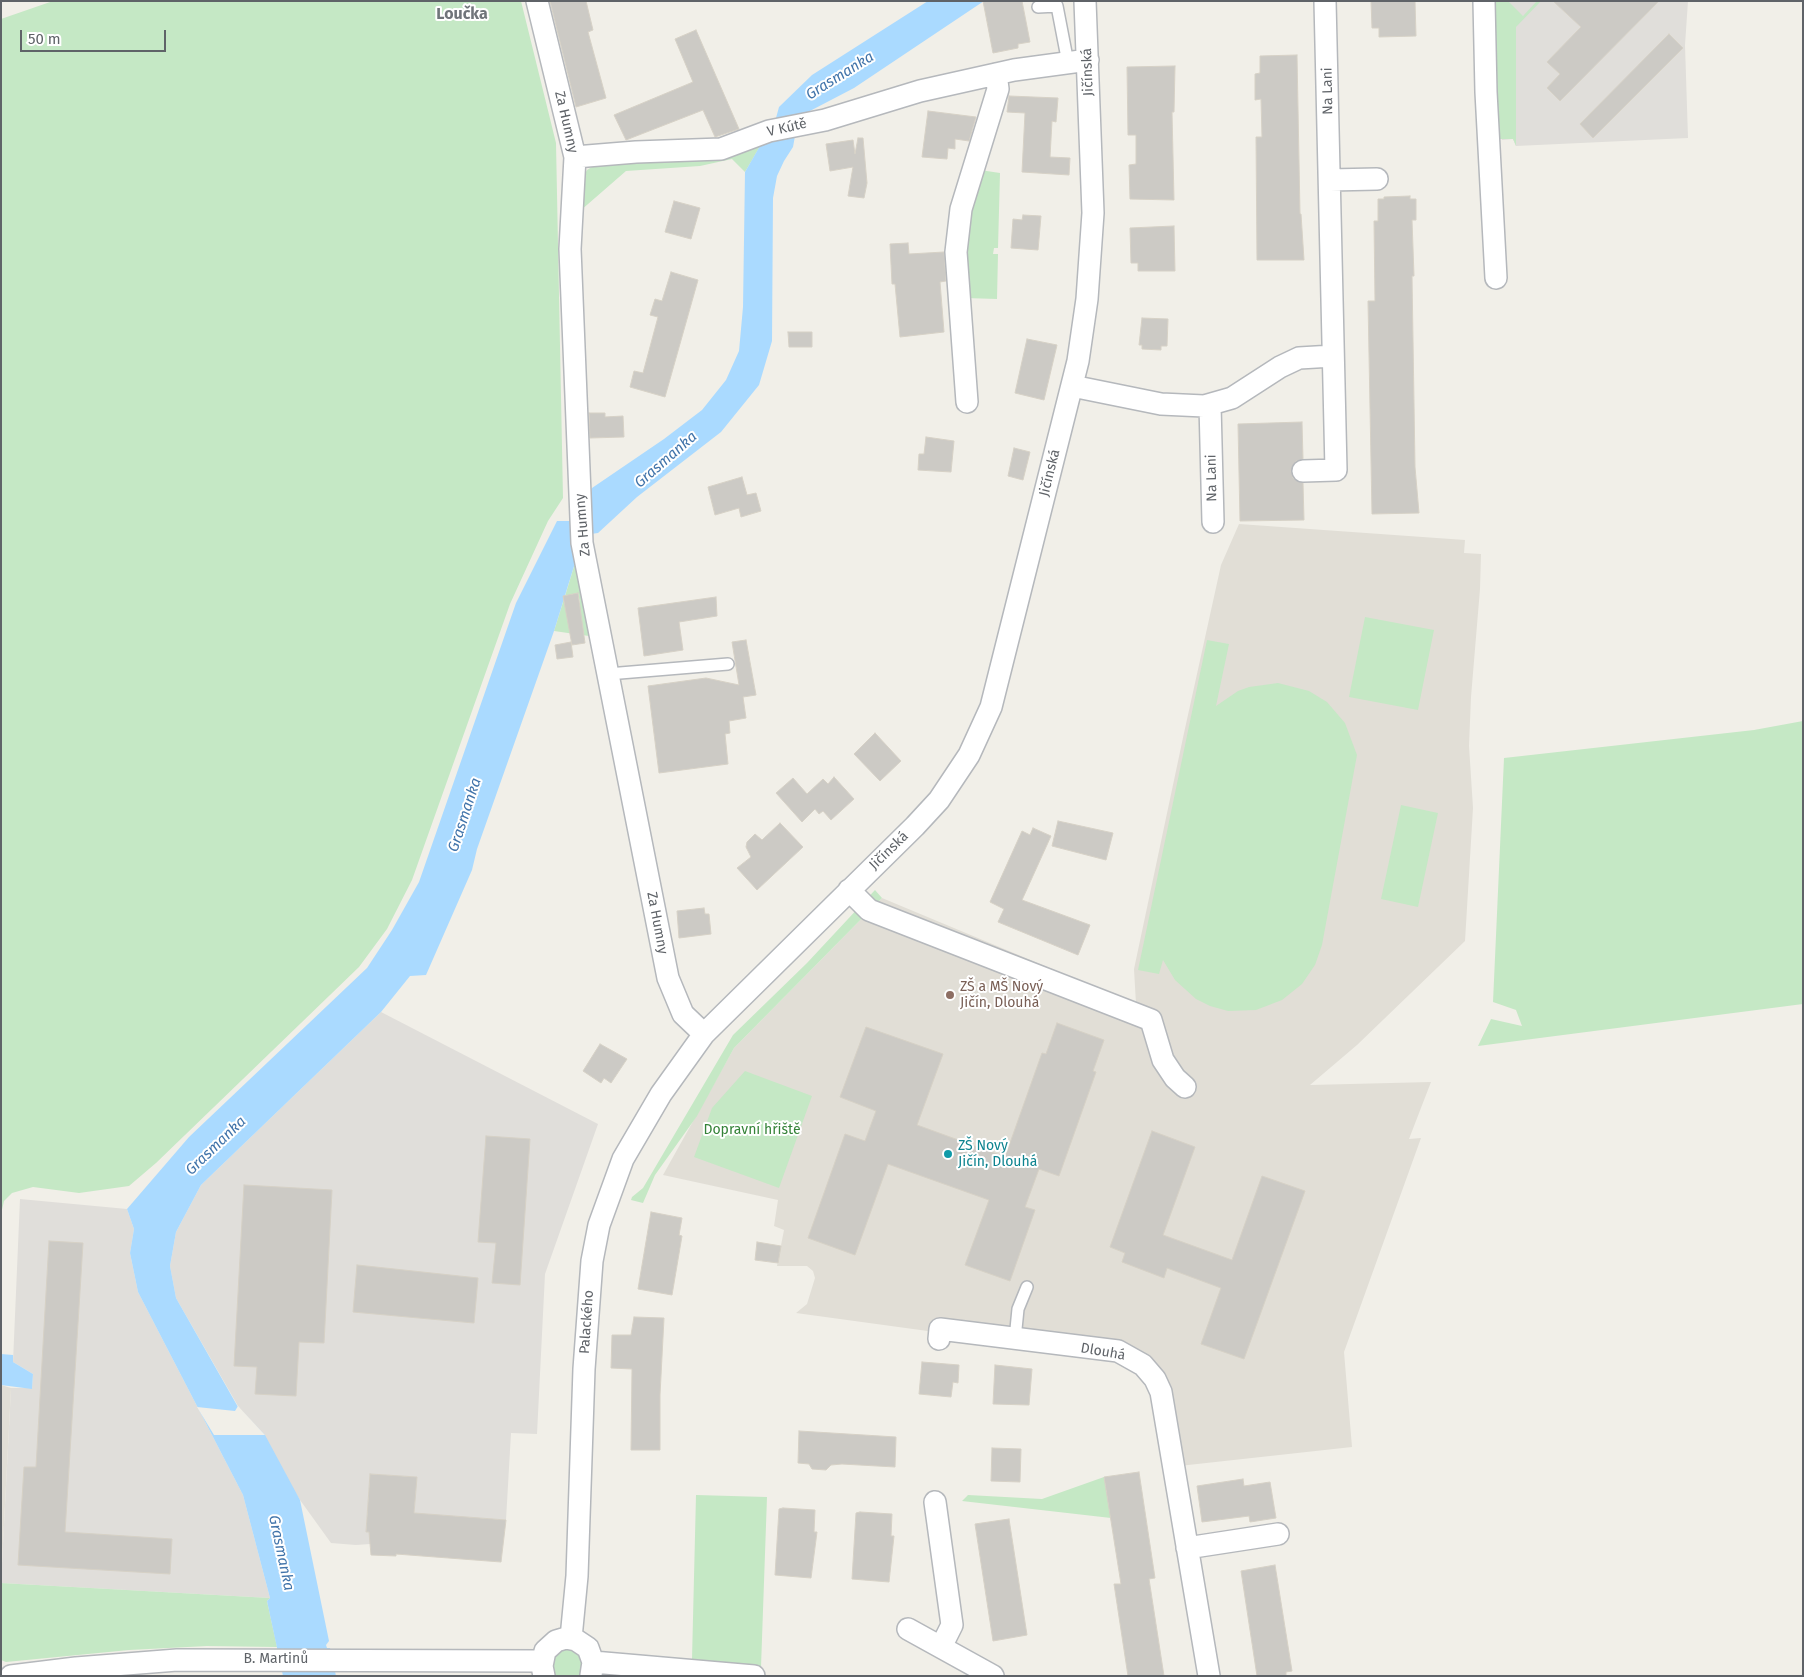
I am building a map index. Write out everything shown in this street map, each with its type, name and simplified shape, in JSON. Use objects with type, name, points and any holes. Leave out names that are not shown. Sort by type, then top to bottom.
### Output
[{"type":"street","name":"Za Humny","points":[[537,1],[575,157],[570,250],[582,543],[668,978],[683,1014],[704,1034]]},
{"type":"street","name":"Jičínská","points":[[704,1034],[916,826],[939,800],[960,771],[985,724],[1002,668],[1078,361],[1087,299],[1093,213],[1078,62],[1085,1]]},
{"type":"street","name":"Na Lani","points":[[1303,471],[1336,470],[1325,1]]},
{"type":"street","points":[[1484,1],[1486,92],[1496,278]]},
{"type":"street","name":"V Kútě","points":[[575,157],[636,152],[720,149],[769,131],[825,120],[920,91],[996,74],[1078,62]]},
{"type":"street","points":[[967,402],[959,304],[957,244],[961,209],[998,89],[996,74]]},
{"type":"street","points":[[1330,180],[1377,179]]},
{"type":"street","points":[[1072,386],[1161,404],[1210,405],[1248,389],[1280,367],[1299,358],[1333,356]]},
{"type":"street","name":"Na Lani","points":[[1210,405],[1213,522]]},
{"type":"street","points":[[849,890],[869,910],[1151,1020],[1163,1060],[1175,1078],[1185,1088]]},
{"type":"street","name":"Palackého","points":[[570,1638],[577,1576],[588,1297],[598,1225],[623,1159],[661,1094],[704,1034]]},
{"type":"street","name":"Dlouhá","points":[[939,1339],[940,1329],[1118,1352],[1143,1365],[1155,1379],[1161,1392],[1209,1676]]},
{"type":"street","points":[[935,1502],[952,1626],[941,1647]]},
{"type":"street","points":[[1187,1548],[1278,1534]]},
{"type":"street","points":[[908,1629],[993,1676]]},
{"type":"street","points":[[543,1668],[545,1651],[560,1639],[570,1638],[584,1644],[590,1652],[592,1669],[754,1676]]},
{"type":"street","name":"B. Martinů","points":[[11,1676],[126,1663],[279,1659],[543,1668]]},
{"type":"lane","points":[[1038,7],[1057,6],[1078,62]]},
{"type":"lane","points":[[608,674],[728,664]]},
{"type":"lane","points":[[1015,1339],[1018,1309],[1026,1287]]},
{"type":"shaded area","points":[[1492,1],[1688,1],[1685,45],[1688,138],[1516,146],[1513,139],[1502,140],[1497,126],[1499,124],[1496,105]]},
{"type":"shaded area","name":"ZŠ a MŠ Nový Jičín, Dlouhá","points":[[1239,524],[1465,540],[1464,553],[1481,554],[1471,697],[1469,746],[1473,808],[1465,941],[1357,1045],[1310,1085],[1431,1082],[1409,1139],[1421,1138],[1344,1352],[1352,1447],[1179,1466],[1147,1361],[796,1313],[807,1304],[815,1278],[813,1271],[807,1266],[777,1266],[784,1230],[774,1226],[778,1200],[663,1175],[734,1048],[882,898],[1136,1004],[1134,969],[1184,733],[1221,565]]},
{"type":"shaded area","points":[[381,1012],[598,1124],[545,1274],[537,1434],[511,1433],[506,1520],[414,1514],[416,1477],[370,1474],[366,1531],[370,1532],[370,1544],[356,1545],[331,1543],[300,1500],[238,1406],[176,1298],[170,1266],[176,1232],[201,1185]]},
{"type":"shaded area","points":[[20,1199],[127,1209],[134,1229],[130,1253],[138,1292],[243,1495],[270,1598],[1,1583],[11,1388],[32,1388],[33,1374],[13,1362]]},
{"type":"shaded area","points":[[1,1385],[11,1388],[1,1582]]},
{"type":"green space","points":[[53,1],[521,1],[556,143],[563,498],[548,521],[510,604],[412,880],[387,929],[359,967],[156,1163],[129,1186],[79,1193],[33,1187],[12,1193],[4,1201],[1,1214],[1,19]]},
{"type":"green space","points":[[1493,1],[1508,1],[1523,16],[1537,1],[1541,1],[1516,27],[1516,146],[1513,139],[1499,139]]},
{"type":"green space","points":[[762,143],[745,172],[732,159],[700,166],[626,171],[580,211],[580,183],[587,170],[595,165]]},
{"type":"green space","points":[[980,170],[1000,173],[998,248],[994,248],[993,254],[998,254],[997,299],[965,298],[965,253],[969,212]]},
{"type":"green space","points":[[575,563],[589,636],[554,631],[564,599],[565,606],[580,603],[578,593],[565,596]]},
{"type":"green space","points":[[1365,617],[1434,630],[1418,710],[1349,697]]},
{"type":"green space","points":[[1207,640],[1229,644],[1216,706],[1238,691],[1249,687],[1278,683],[1309,691],[1327,702],[1345,723],[1357,755],[1322,945],[1315,965],[1302,984],[1282,1000],[1256,1010],[1228,1011],[1210,1006],[1196,999],[1175,980],[1163,960],[1159,974],[1138,970]]},
{"type":"green space","points":[[1803,721],[1803,1004],[1478,1046],[1491,1019],[1522,1026],[1516,1010],[1493,1002],[1504,758],[1754,730]]},
{"type":"green space","points":[[1401,805],[1438,813],[1418,907],[1381,899]]},
{"type":"green space","points":[[875,890],[882,898],[734,1048],[697,1116],[655,1175],[643,1203],[631,1200],[643,1188],[733,1035],[807,963]]},
{"type":"green space","name":"Dopravní hřiště","points":[[745,1071],[812,1096],[779,1188],[694,1157],[712,1108]]},
{"type":"green space","points":[[1104,1477],[1111,1518],[962,1501],[968,1495],[1042,1499]]},
{"type":"green space","points":[[696,1495],[767,1497],[761,1667],[692,1659]]},
{"type":"green space","points":[[1,1583],[270,1598],[267,1601],[277,1647],[207,1646],[129,1650],[6,1662],[1,1660]]},
{"type":"green space","points":[[573,1648],[583,1657],[582,1672],[579,1676],[555,1676],[550,1665],[557,1650]]},
{"type":"water","name":"Grasmanka","points":[[928,1],[984,1],[854,88],[808,112],[795,136],[793,147],[777,176],[773,198],[772,341],[759,385],[721,432],[637,497],[598,533],[591,534],[574,553],[575,563],[554,631],[477,849],[472,870],[426,975],[410,976],[381,1012],[201,1185],[176,1232],[170,1266],[176,1298],[238,1407],[265,1435],[300,1500],[329,1641],[326,1645],[327,1648],[330,1648],[336,1676],[283,1676],[267,1601],[270,1598],[243,1495],[138,1292],[130,1253],[134,1229],[127,1209],[189,1137],[367,968],[392,930],[419,882],[516,603],[557,521],[571,521],[589,502],[592,488],[664,439],[702,410],[726,380],[739,351],[743,307],[745,172],[776,118],[779,107],[812,75]]},
{"type":"water","points":[[1,1354],[13,1355],[13,1362],[33,1374],[32,1389],[1,1385]]},
{"type":"pier","points":[[238,1406],[265,1435],[214,1435],[197,1407],[235,1411]]},
{"type":"building","points":[[550,1],[586,1],[593,30],[588,32],[606,98],[576,107]]},
{"type":"building","points":[[983,1],[1022,1],[1030,42],[1018,44],[1018,48],[993,53]]},
{"type":"building","points":[[1371,1],[1415,1],[1416,36],[1379,37],[1379,28],[1372,28]]},
{"type":"building","points":[[1553,1],[1659,1],[1560,101],[1547,88],[1560,74],[1547,62],[1581,27]]},
{"type":"building","points":[[696,30],[739,129],[715,137],[703,110],[626,140],[614,115],[693,82],[675,39]]},
{"type":"building","points":[[1669,34],[1683,48],[1593,138],[1580,124]]},
{"type":"building","points":[[1297,55],[1300,214],[1304,260],[1257,260],[1256,137],[1262,137],[1261,99],[1255,100],[1255,74],[1260,73],[1260,56]]},
{"type":"building","points":[[1175,66],[1174,112],[1172,112],[1174,200],[1130,199],[1129,165],[1136,164],[1136,135],[1128,135],[1127,67]]},
{"type":"building","points":[[1009,96],[1058,98],[1056,122],[1052,121],[1050,157],[1070,158],[1069,175],[1022,172],[1025,113],[1007,112]]},
{"type":"building","points":[[928,111],[976,117],[969,141],[955,139],[955,149],[948,148],[947,159],[922,157]]},
{"type":"building","points":[[858,138],[863,138],[867,183],[864,198],[848,196],[853,167],[830,171],[826,144],[853,140],[855,154]]},
{"type":"building","points":[[1410,196],[1410,199],[1416,199],[1416,220],[1412,220],[1414,276],[1412,276],[1415,467],[1419,513],[1372,514],[1368,301],[1375,301],[1374,221],[1378,221],[1378,199]]},
{"type":"building","points":[[674,201],[700,208],[691,239],[665,232]]},
{"type":"building","points":[[1023,215],[1041,216],[1038,250],[1011,248],[1013,219],[1022,220]]},
{"type":"building","points":[[1174,226],[1175,271],[1138,271],[1138,263],[1131,263],[1130,228]]},
{"type":"building","points":[[908,243],[909,254],[944,252],[946,281],[940,282],[944,332],[900,337],[895,284],[892,284],[890,244]]},
{"type":"building","points":[[671,272],[698,280],[665,397],[630,387],[634,371],[643,373],[658,317],[650,315],[655,299],[662,301]]},
{"type":"building","points":[[1142,318],[1168,319],[1167,346],[1161,346],[1161,350],[1142,349],[1142,345],[1139,345]]},
{"type":"building","points":[[788,332],[812,332],[812,347],[789,347]]},
{"type":"building","points":[[1027,339],[1057,345],[1044,400],[1015,393]]},
{"type":"building","points":[[589,413],[605,413],[605,417],[623,416],[624,437],[590,438]]},
{"type":"building","points":[[1302,422],[1303,459],[1296,461],[1291,471],[1293,478],[1303,483],[1304,520],[1240,521],[1238,424]]},
{"type":"building","points":[[926,437],[954,441],[951,472],[918,470],[919,454],[924,454]]},
{"type":"building","points":[[1014,448],[1030,452],[1023,480],[1008,476]]},
{"type":"building","points":[[742,477],[747,495],[756,493],[761,511],[741,517],[739,508],[715,515],[708,487]]},
{"type":"building","points":[[578,593],[585,643],[572,645],[563,596]]},
{"type":"building","points":[[716,597],[717,616],[679,622],[683,650],[644,656],[638,608]]},
{"type":"building","points":[[746,640],[756,695],[743,697],[746,718],[729,721],[730,733],[725,734],[728,764],[659,773],[648,686],[706,678],[739,685],[732,642]]},
{"type":"building","points":[[571,642],[573,657],[557,659],[555,645]]},
{"type":"building","points":[[875,733],[901,761],[880,781],[854,754]]},
{"type":"building","points":[[834,777],[854,799],[831,820],[823,811],[819,814],[815,809],[802,822],[776,793],[793,778],[807,794],[823,779],[828,784]]},
{"type":"building","points":[[1058,821],[1113,833],[1106,860],[1052,846]]},
{"type":"building","points":[[780,823],[803,847],[757,890],[737,868],[751,857],[746,847],[747,842],[755,834],[762,840]]},
{"type":"building","points":[[1033,828],[1051,836],[1022,900],[1090,925],[1078,955],[998,922],[1004,909],[990,902],[1022,831],[1030,835]]},
{"type":"building","points":[[704,908],[705,914],[709,914],[711,934],[679,938],[677,911]]},
{"type":"building","name":"ZŠ Nový Jičín, Dlouhá","points":[[1057,1023],[1104,1040],[1093,1071],[1096,1072],[1059,1176],[1039,1169],[1025,1207],[1035,1210],[1010,1281],[965,1265],[989,1200],[888,1164],[855,1255],[808,1238],[845,1134],[865,1141],[876,1111],[840,1097],[866,1027],[943,1054],[917,1125],[1005,1157],[1042,1053],[1046,1054]]},
{"type":"building","points":[[600,1044],[627,1059],[611,1083],[604,1078],[601,1083],[583,1071]]},
{"type":"building","points":[[1152,1131],[1195,1147],[1163,1235],[1232,1260],[1262,1176],[1305,1191],[1244,1359],[1201,1344],[1221,1288],[1167,1268],[1164,1278],[1122,1262],[1125,1253],[1110,1247]]},
{"type":"building","points":[[486,1136],[530,1139],[520,1285],[492,1283],[496,1243],[478,1242]]},
{"type":"building","points":[[244,1185],[332,1190],[324,1343],[299,1342],[296,1396],[255,1394],[257,1367],[234,1366]]},
{"type":"building","points":[[651,1212],[682,1218],[679,1235],[682,1236],[672,1295],[638,1289]]},
{"type":"building","points":[[49,1241],[83,1243],[65,1532],[172,1539],[170,1574],[18,1565],[24,1467],[36,1467]]},
{"type":"building","points":[[757,1242],[781,1246],[778,1263],[755,1260]]},
{"type":"building","points":[[357,1265],[478,1278],[474,1323],[353,1312]]},
{"type":"building","points":[[634,1317],[664,1318],[660,1395],[660,1450],[631,1450],[632,1369],[611,1368],[612,1335],[631,1335]]},
{"type":"building","points":[[922,1362],[959,1365],[958,1383],[953,1382],[951,1397],[919,1394]]},
{"type":"building","points":[[995,1365],[1032,1369],[1029,1405],[993,1404]]},
{"type":"building","points":[[799,1431],[896,1437],[895,1467],[842,1464],[831,1465],[826,1470],[812,1469],[809,1464],[798,1463]]},
{"type":"building","points":[[992,1448],[1021,1449],[1020,1482],[991,1481]]},
{"type":"building","points":[[1139,1472],[1155,1578],[1149,1579],[1164,1676],[1128,1676],[1114,1584],[1121,1584],[1104,1477]]},
{"type":"building","points":[[370,1474],[417,1477],[414,1513],[506,1520],[501,1562],[396,1554],[396,1556],[371,1555],[369,1532],[366,1532]]},
{"type":"building","points":[[1243,1479],[1244,1486],[1270,1482],[1276,1518],[1250,1522],[1249,1516],[1202,1522],[1197,1486]]},
{"type":"building","points":[[779,1509],[815,1510],[814,1532],[817,1532],[811,1578],[775,1575]]},
{"type":"building","points":[[856,1513],[892,1514],[891,1536],[894,1536],[889,1582],[852,1579]]},
{"type":"building","points":[[1009,1519],[1027,1635],[993,1641],[975,1524]]},
{"type":"building","points":[[1275,1565],[1292,1671],[1286,1672],[1286,1676],[1257,1676],[1241,1571]]},
{"type":"place","name":"ZŠ a MŠ Nový Jičín, Dlouhá","points":[[950,995]]},
{"type":"place","name":"ZŠ Nový Jičín, Dlouhá","points":[[948,1154]]},
{"type":"district","name":"Loučka","points":[[462,15]]}]
